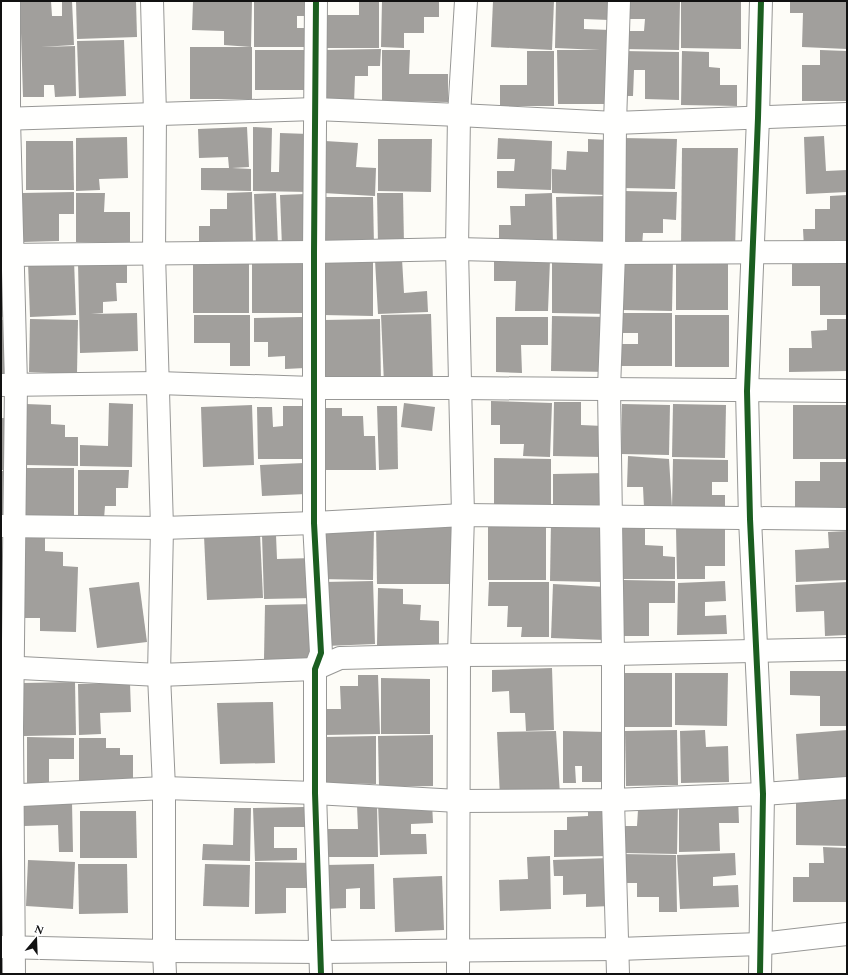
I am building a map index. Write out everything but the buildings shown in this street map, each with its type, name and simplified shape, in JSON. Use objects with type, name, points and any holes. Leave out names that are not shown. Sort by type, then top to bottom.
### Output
[{"type":"street","points":[[9,1],[5,119],[9,384],[7,947],[14,974]]},
{"type":"street","points":[[152,1],[155,115],[154,254],[162,528],[159,675],[164,788],[165,974]]},
{"type":"street","points":[[316,1],[313,388],[314,524],[321,653],[315,669],[315,793],[321,974]]},
{"type":"street","points":[[458,974],[459,655],[463,515],[457,249],[459,115],[466,1]]},
{"type":"street","points":[[618,974],[613,800],[613,654],[609,389],[614,253],[615,123],[619,1]]},
{"type":"street","points":[[760,1],[758,118],[747,391],[750,519],[763,794],[760,974]]},
{"type":"street","points":[[5,119],[315,109],[615,123],[847,114]]},
{"type":"street","points":[[7,254],[154,254],[457,249],[614,253],[753,251],[847,252]]},
{"type":"street","points":[[9,384],[158,383],[313,388],[847,391]]},
{"type":"street","points":[[8,526],[162,528],[314,524],[463,515],[847,519]]},
{"type":"street","points":[[7,667],[159,675],[315,669],[340,658],[847,649]]},
{"type":"street","points":[[7,796],[164,788],[315,793],[458,801],[613,800],[763,794],[847,788]]},
{"type":"street","points":[[7,947],[164,951],[321,952],[618,950],[760,944],[847,934]]},
{"type":"cycle path","points":[[316,1],[314,523],[321,653],[315,669],[315,793],[321,974]]},
{"type":"cycle path","points":[[760,974],[763,794],[750,519],[747,391],[761,1]]}]
